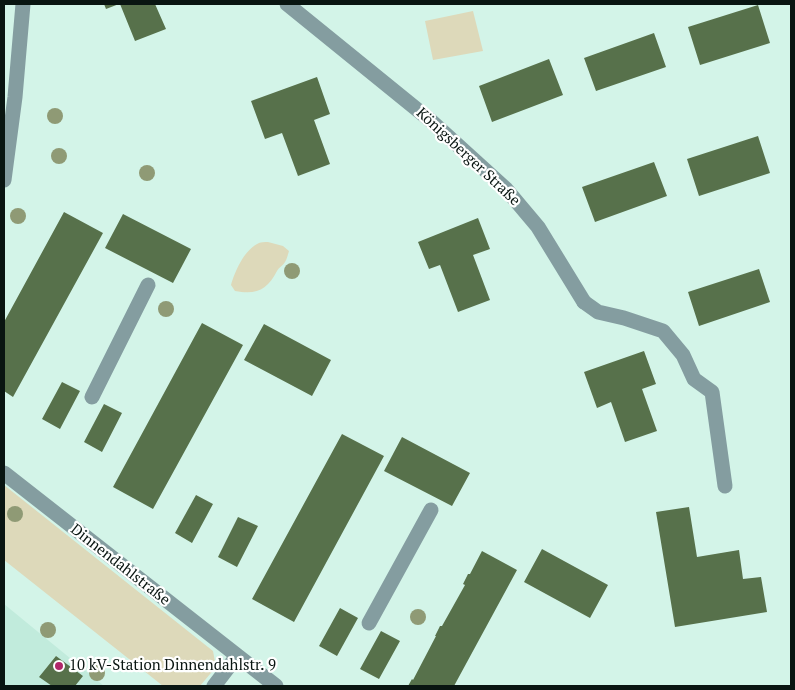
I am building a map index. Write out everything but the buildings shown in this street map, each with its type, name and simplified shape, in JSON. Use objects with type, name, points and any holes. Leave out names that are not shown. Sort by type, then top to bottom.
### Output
[{"type":"street","points":[[4,180],[15,97],[23,4]]},
{"type":"street","name":"Königsberger Straße","points":[[288,4],[430,120],[506,189],[538,227],[584,302],[598,312],[624,318],[663,331],[683,355],[694,379],[712,392],[725,486]]},
{"type":"street","points":[[92,397],[148,285]]},
{"type":"street","name":"Dinnendahlstraße","points":[[4,473],[276,686]]},
{"type":"street","points":[[369,623],[431,510]]},
{"type":"street","points":[[214,686],[237,656]]},
{"type":"shaded area","points":[[473,11],[483,51],[433,60],[425,21]]},
{"type":"shaded area","points":[[268,242],[283,246],[289,251],[284,263],[269,283],[260,290],[249,292],[235,291],[231,285],[244,256],[257,244]]},
{"type":"shaded area","points":[[4,485],[213,651],[216,667],[200,686],[163,686],[4,560]]},
{"type":"shaded area","points":[[4,604],[104,686],[4,686]]},
{"type":"place","name":"10 kV-Station Dinnendahlstr. 9","points":[[59,666]]}]
